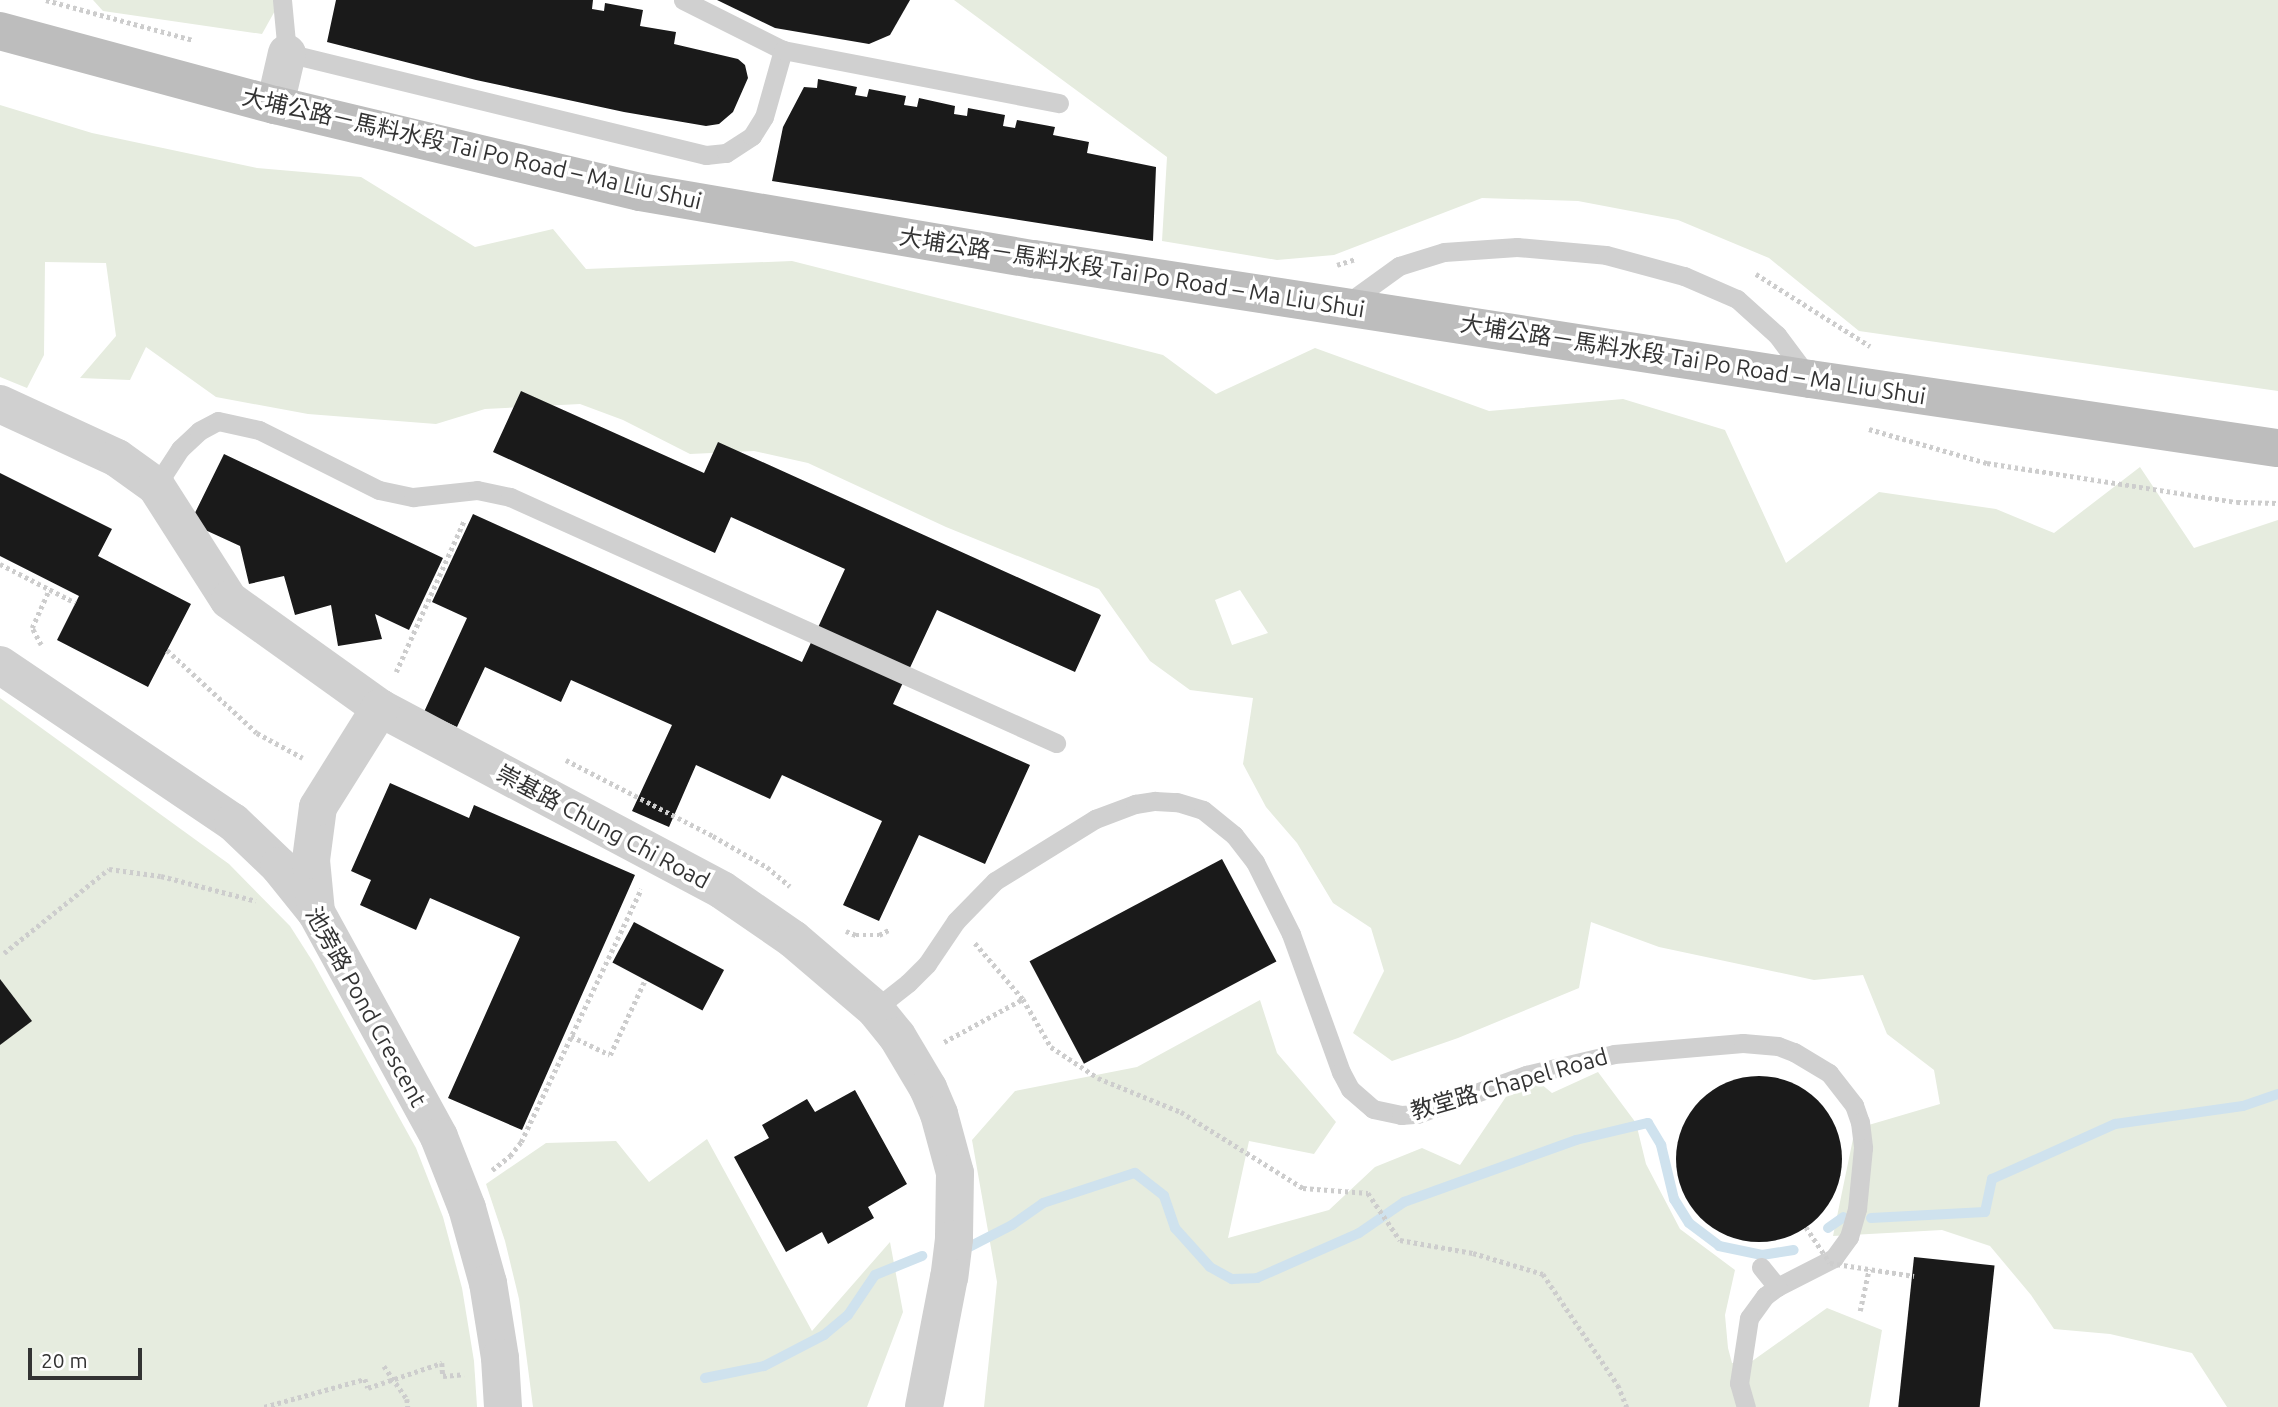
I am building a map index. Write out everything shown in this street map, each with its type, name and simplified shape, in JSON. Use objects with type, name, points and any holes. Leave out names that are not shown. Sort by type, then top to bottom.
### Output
[{"type":"main road","name":"大埔公路－馬料水段 Tai Po Road – Ma Liu Shui","points":[[0,31],[275,105],[640,192],[1034,259],[1810,379],[2278,447]]},
{"type":"street","points":[[275,105],[287,53]]},
{"type":"street","name":"崇基路 Chung Chi Road","points":[[0,404],[117,458],[156,486],[229,600],[380,708],[722,890],[793,939],[875,1009],[898,1036],[928,1088],[939,1114],[955,1172],[956,1200],[949,1277],[924,1407]]},
{"type":"street","name":"池旁路 Pond Crescent","points":[[0,664],[233,822],[279,866],[316,912],[439,1137],[467,1208],[488,1283],[500,1358],[503,1407]]},
{"type":"street","points":[[316,912],[311,860],[318,807],[380,708]]},
{"type":"street","points":[[233,822],[256,828],[274,828],[292,822],[318,807]]},
{"type":"lane","points":[[282,0],[287,53],[706,155],[726,153],[752,136],[764,117],[783,50]]},
{"type":"lane","points":[[683,0],[783,50],[1059,103]]},
{"type":"lane","points":[[1344,306],[1399,266],[1444,252],[1517,247],[1606,254],[1684,276],[1737,299],[1777,335],[1810,379]]},
{"type":"lane","points":[[156,486],[180,449],[199,431],[218,421],[259,430],[379,490],[413,497],[478,490],[510,497],[1056,743]]},
{"type":"lane","name":"教堂路 Chapel Road","points":[[875,1009],[908,984],[927,964],[956,921],[995,881],[1095,819],[1135,804],[1177,802],[1203,810],[1217,820],[1234,835],[1255,862],[1291,934],[1341,1072],[1356,1095],[1373,1109],[1387,1113],[1417,1114],[1526,1075],[1614,1054],[1743,1043],[1778,1046],[1794,1052],[1813,1061],[1843,1087],[1860,1122],[1863,1148],[1856,1216],[1844,1246],[1823,1266],[1777,1287],[1756,1307],[1745,1326],[1739,1384],[1746,1407]]},
{"type":"lane","points":[[1760,1267],[1777,1287]]},
{"type":"path","points":[[46,0],[195,40]]},
{"type":"path","name":"大埔公路－馬料水段 Tai Po Road – Ma Liu Shui","points":[[1326,269],[1360,257]]},
{"type":"path","name":"大埔公路－馬料水段 Tai Po Road – Ma Liu Shui","points":[[1748,271],[1865,345],[1879,347]]},
{"type":"path","name":"大埔公路－馬料水段 Tai Po Road – Ma Liu Shui","points":[[1866,428],[1987,463],[2237,502],[2278,503]]},
{"type":"path","points":[[380,708],[478,490]]},
{"type":"path","points":[[0,564],[76,603]]},
{"type":"path","points":[[45,651],[32,628],[49,590]]},
{"type":"path","points":[[167,650],[257,733],[304,759]]},
{"type":"path","points":[[4,953],[109,869],[161,876],[261,902]]},
{"type":"path","points":[[487,1172],[510,1157],[521,1142],[644,884]]},
{"type":"path","points":[[956,921],[1023,999],[1051,1047],[1098,1078],[1181,1112],[1303,1188],[1368,1193],[1399,1240],[1473,1253],[1543,1274],[1618,1385],[1627,1407]]},
{"type":"path","points":[[571,1036],[610,1055],[645,980]]},
{"type":"path","points":[[940,1044],[1023,999]]},
{"type":"path","points":[[1805,1227],[1830,1263],[1914,1276]]},
{"type":"path","points":[[1860,1311],[1869,1269]]},
{"type":"path","points":[[264,1407],[365,1380],[368,1388],[442,1363],[443,1376],[470,1374]]},
{"type":"path","points":[[384,1366],[407,1399],[408,1407]]},
{"type":"path","points":[[292,1399],[294,1407]]},
{"type":"shaded area","points":[[93,0],[281,0],[262,34],[103,11]]},
{"type":"shaded area","points":[[954,0],[2278,0],[2278,391],[1859,331],[1769,258],[1678,220],[1578,201],[1482,198],[1334,255],[1277,260],[1162,241],[1167,157]]},
{"type":"shaded area","points":[[0,105],[92,133],[257,168],[361,177],[475,247],[553,229],[586,269],[792,261],[1163,355],[1216,394],[1315,348],[1489,411],[1623,399],[1725,430],[1786,563],[1879,492],[1996,509],[2054,533],[2140,467],[2194,548],[2278,520],[2278,1407],[2227,1407],[2192,1353],[2110,1334],[2054,1329],[2031,1295],[1990,1246],[1942,1230],[1833,1236],[1855,1129],[1940,1104],[1934,1070],[1887,1034],[1863,975],[1814,980],[1659,947],[1591,922],[1579,988],[1458,1038],[1392,1061],[1353,1033],[1384,971],[1371,928],[1333,903],[1297,843],[1266,807],[1243,764],[1253,698],[1190,690],[1150,661],[1099,589],[946,527],[808,463],[754,451],[690,454],[623,420],[580,404],[485,409],[436,424],[308,414],[216,397],[146,347],[130,380],[80,378],[116,336],[106,263],[45,262],[44,355],[27,388],[0,377]],"holes":[[[1240,590],[1268,633],[1232,645],[1215,600]]]},
{"type":"shaded area","points":[[0,698],[229,864],[290,926],[313,962],[416,1148],[443,1217],[462,1288],[474,1361],[477,1407],[0,1407]]},
{"type":"shaded area","points":[[1260,1000],[1277,1053],[1336,1122],[1314,1154],[1249,1141],[1228,1238],[1329,1210],[1375,1167],[1422,1148],[1460,1165],[1524,1070],[1552,1093],[1598,1072],[1636,1123],[1646,1164],[1680,1229],[1735,1270],[1725,1315],[1732,1363],[1748,1364],[1827,1308],[1882,1330],[1869,1407],[984,1407],[997,1282],[972,1140],[1015,1091],[1137,1067]]},
{"type":"shaded area","points":[[707,1139],[812,1331],[890,1242],[903,1312],[867,1407],[533,1407],[519,1299],[505,1241],[486,1184],[546,1143],[616,1141],[649,1182]]},
{"type":"building","points":[[336,0],[593,0],[592,9],[604,11],[605,3],[643,10],[640,26],[676,32],[674,44],[738,59],[745,65],[748,78],[733,112],[719,124],[706,126],[624,112],[476,80],[327,42]]},
{"type":"building","points":[[717,0],[910,0],[890,35],[869,44],[775,28]]},
{"type":"building","points":[[818,79],[857,87],[855,95],[867,97],[869,89],[906,96],[904,105],[917,107],[919,98],[955,106],[954,114],[967,116],[968,108],[1005,115],[1003,126],[1015,128],[1017,120],[1055,127],[1053,135],[1089,142],[1087,153],[1156,167],[1153,241],[772,181],[783,127],[804,87],[817,88]]},
{"type":"building","points":[[521,391],[704,473],[718,442],[1101,615],[1075,672],[937,610],[893,704],[1030,765],[985,864],[919,835],[879,921],[843,905],[882,821],[782,775],[770,799],[696,765],[669,827],[632,811],[672,725],[571,680],[561,702],[485,667],[457,727],[424,712],[467,618],[432,602],[473,514],[802,662],[845,569],[731,517],[715,553],[493,452]]},
{"type":"building","points":[[224,454],[443,558],[409,630],[375,614],[382,639],[338,646],[331,605],[295,615],[284,576],[249,584],[240,546],[190,523]]},
{"type":"building","points":[[0,473],[112,529],[98,556],[191,604],[148,687],[57,640],[79,596],[0,556]]},
{"type":"building","points":[[390,783],[469,818],[474,805],[635,875],[522,1130],[448,1098],[520,937],[430,898],[416,930],[360,905],[371,880],[351,871]]},
{"type":"building","points":[[1222,859],[1276,961],[1084,1064],[1030,961]]},
{"type":"building","points":[[634,922],[724,970],[702,1011],[612,963]]},
{"type":"building","points":[[0,979],[32,1021],[0,1045]]},
{"type":"building","points":[[1759,1076],[1791,1083],[1818,1100],[1835,1127],[1842,1159],[1835,1191],[1818,1218],[1791,1235],[1759,1242],[1727,1235],[1700,1218],[1683,1191],[1676,1159],[1683,1127],[1700,1100],[1727,1083]]},
{"type":"building","points":[[855,1090],[907,1184],[868,1207],[874,1218],[828,1244],[822,1232],[786,1252],[734,1157],[769,1138],[762,1125],[807,1099],[815,1112]]},
{"type":"building","points":[[1914,1257],[1995,1265],[1980,1407],[1898,1407]]},
{"type":"waterway","points":[[1871,1218],[1985,1212],[1992,1179],[2115,1124],[2243,1106],[2278,1094]]},
{"type":"waterway","points":[[969,1247],[1012,1225],[1043,1203],[1135,1173],[1164,1196],[1175,1228],[1210,1267],[1232,1279],[1257,1278],[1359,1233],[1404,1202],[1576,1140],[1648,1123],[1661,1145],[1674,1199],[1689,1223],[1719,1246],[1762,1255],[1794,1250]]},
{"type":"waterway","points":[[1828,1228],[1844,1217]]},
{"type":"waterway","points":[[705,1378],[764,1366],[824,1335],[848,1315],[875,1275],[922,1256]]}]
